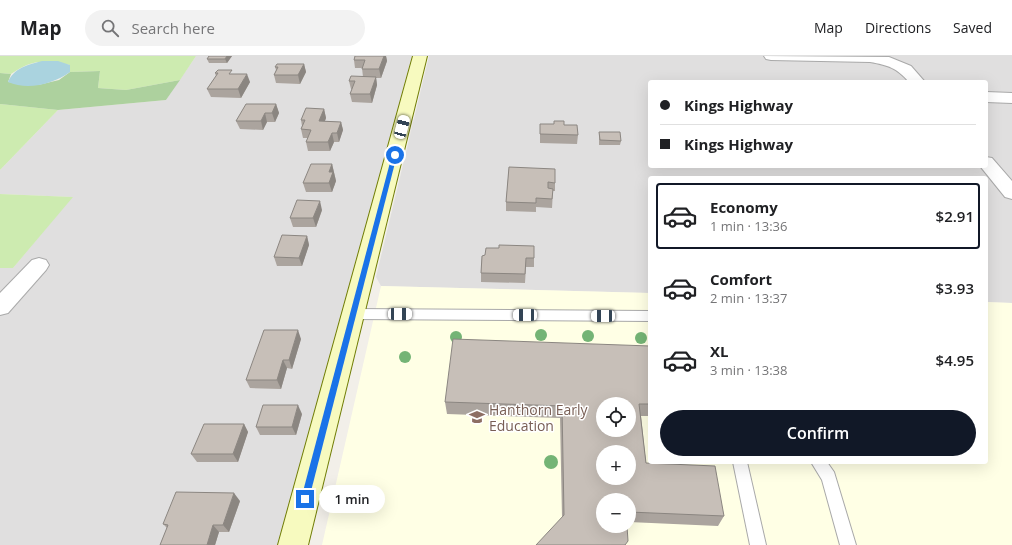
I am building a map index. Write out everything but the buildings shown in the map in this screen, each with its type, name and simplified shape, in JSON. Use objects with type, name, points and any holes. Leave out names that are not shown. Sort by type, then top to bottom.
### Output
[{"type":"street","points":[[293,545],[420,56]]},
{"type":"street","points":[[771,56],[870,58],[889,61],[906,69],[915,80]]},
{"type":"street","points":[[988,97],[1012,98]]},
{"type":"street","points":[[988,164],[1012,193]]},
{"type":"street","points":[[0,307],[39,265]]},
{"type":"lane","points":[[354,314],[648,316]]},
{"type":"lane","points":[[740,464],[758,545]]},
{"type":"lane","points":[[819,464],[829,477],[848,545]]},
{"type":"shaded area","points":[[196,56],[412,56],[279,545],[0,545],[0,268],[13,268],[72,197],[0,194],[0,170],[58,110],[166,100]]},
{"type":"shaded area","points":[[429,56],[1012,56],[1012,303],[988,302],[988,176],[648,176],[648,293],[381,286],[376,277]]},
{"type":"shaded area","name":"Hanthorn Early Education","points":[[381,286],[648,293],[648,464],[988,464],[988,302],[1012,303],[1012,545],[322,545]]},
{"type":"green space","points":[[0,56],[196,56],[180,80],[126,90],[98,88],[100,71],[70,72],[70,65],[53,62],[33,63],[11,74],[0,73]]},
{"type":"green space","points":[[100,71],[98,88],[126,90],[180,80],[166,100],[58,110],[0,104],[0,73],[11,74],[8,82],[38,85],[59,80],[70,72]]},
{"type":"green space","points":[[0,104],[58,110],[0,170]]},
{"type":"green space","points":[[0,194],[73,197],[13,268],[0,268]]},
{"type":"water","points":[[42,61],[58,61],[70,65],[70,72],[56,80],[40,85],[24,86],[8,82],[17,70]]},
{"type":"place","name":"Hanthorn Early Education","points":[[477,417]]},
{"type":"route","points":[[305,499],[395,155]]}]
